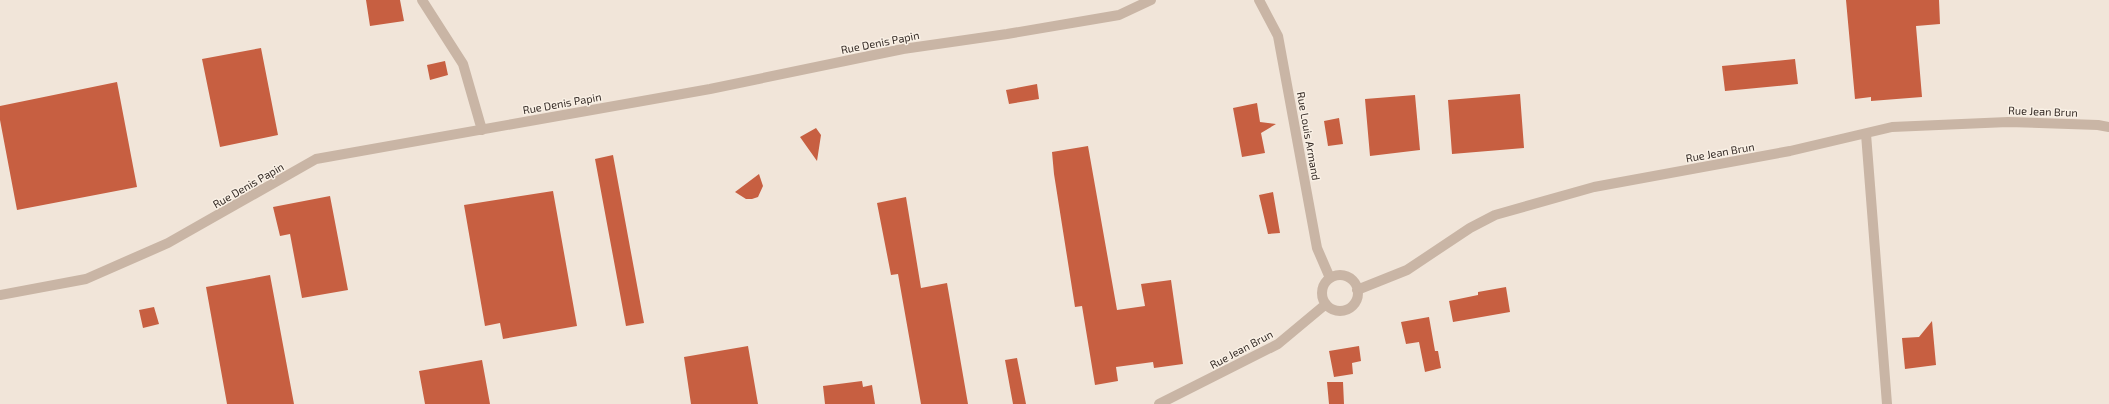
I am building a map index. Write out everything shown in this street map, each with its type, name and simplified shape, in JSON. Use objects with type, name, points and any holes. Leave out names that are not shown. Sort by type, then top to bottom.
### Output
[{"type":"street","points":[[422,0],[463,64],[482,130]]},
{"type":"street","name":"Rue Denis Papin","points":[[0,295],[93,276],[168,243],[316,159],[710,89],[903,49],[1007,34],[1119,15],[1151,0]]},
{"type":"street","name":"Rue Louis Armand","points":[[1259,0],[1278,36],[1317,248],[1330,278]]},
{"type":"street","name":"Rue Jean Brun","points":[[1357,290],[1407,270],[1470,228],[1512,209],[1594,187],[1790,151],[1892,127],[2008,122],[2098,125],[2109,127]]},
{"type":"street","points":[[1866,134],[1887,404]]},
{"type":"street","points":[[1341,275],[1347,276],[1352,280],[1357,290],[1355,301],[1347,309],[1336,310],[1326,304],[1322,293],[1326,282],[1330,278],[1341,275]]},
{"type":"street","name":"Rue Jean Brun","points":[[1159,404],[1278,344],[1326,304]]},
{"type":"building","points":[[366,0],[400,0],[404,21],[370,26]]},
{"type":"building","points":[[1846,0],[1939,0],[1940,24],[1916,26],[1922,97],[1871,101],[1871,97],[1855,99]]},
{"type":"building","points":[[261,48],[278,135],[220,147],[202,59]]},
{"type":"building","points":[[1795,59],[1798,84],[1725,91],[1722,66]]},
{"type":"building","points":[[445,61],[448,75],[430,80],[427,65]]},
{"type":"building","points":[[117,82],[137,187],[17,210],[0,120],[0,106]]},
{"type":"building","points":[[1037,84],[1039,99],[1009,104],[1006,90]]},
{"type":"building","points":[[1520,94],[1524,148],[1452,154],[1448,100]]},
{"type":"building","points":[[1415,95],[1420,150],[1370,156],[1365,99]]},
{"type":"building","points":[[1257,103],[1260,122],[1276,124],[1261,133],[1265,153],[1242,157],[1233,108]]},
{"type":"building","points":[[1339,118],[1343,144],[1328,146],[1324,121]]},
{"type":"building","points":[[816,128],[821,135],[817,161],[800,137]]},
{"type":"building","points":[[1088,146],[1117,310],[1145,306],[1141,284],[1171,280],[1183,364],[1154,368],[1153,362],[1116,367],[1118,381],[1095,385],[1082,306],[1075,307],[1054,174],[1052,152]]},
{"type":"building","points":[[613,155],[644,323],[626,326],[595,159]]},
{"type":"building","points":[[759,174],[763,186],[758,197],[746,199],[735,192]]},
{"type":"building","points":[[553,191],[577,326],[503,339],[500,323],[485,326],[464,205]]},
{"type":"building","points":[[1273,192],[1280,233],[1268,234],[1259,195]]},
{"type":"building","points":[[330,196],[348,290],[302,298],[290,234],[280,236],[273,207]]},
{"type":"building","points":[[906,197],[921,288],[947,283],[968,404],[921,404],[898,274],[891,275],[877,203]]},
{"type":"building","points":[[270,275],[294,404],[227,404],[206,287]]},
{"type":"building","points":[[1506,287],[1510,312],[1453,322],[1449,301],[1478,295],[1478,292]]},
{"type":"building","points":[[154,307],[159,324],[143,328],[139,310]]},
{"type":"building","points":[[1429,317],[1435,351],[1438,351],[1441,368],[1425,372],[1419,342],[1406,344],[1401,322]]},
{"type":"building","points":[[1932,321],[1936,365],[1905,369],[1902,338],[1919,337]]},
{"type":"building","points":[[748,346],[758,404],[691,404],[684,357]]},
{"type":"building","points":[[1359,346],[1361,361],[1352,363],[1353,374],[1334,377],[1329,351]]},
{"type":"building","points":[[1017,358],[1026,404],[1013,404],[1005,360]]},
{"type":"building","points":[[482,360],[490,404],[425,404],[419,371]]},
{"type":"building","points":[[862,381],[863,387],[872,385],[875,404],[825,404],[823,386]]},
{"type":"building","points":[[1327,382],[1343,382],[1344,404],[1329,404]]}]
